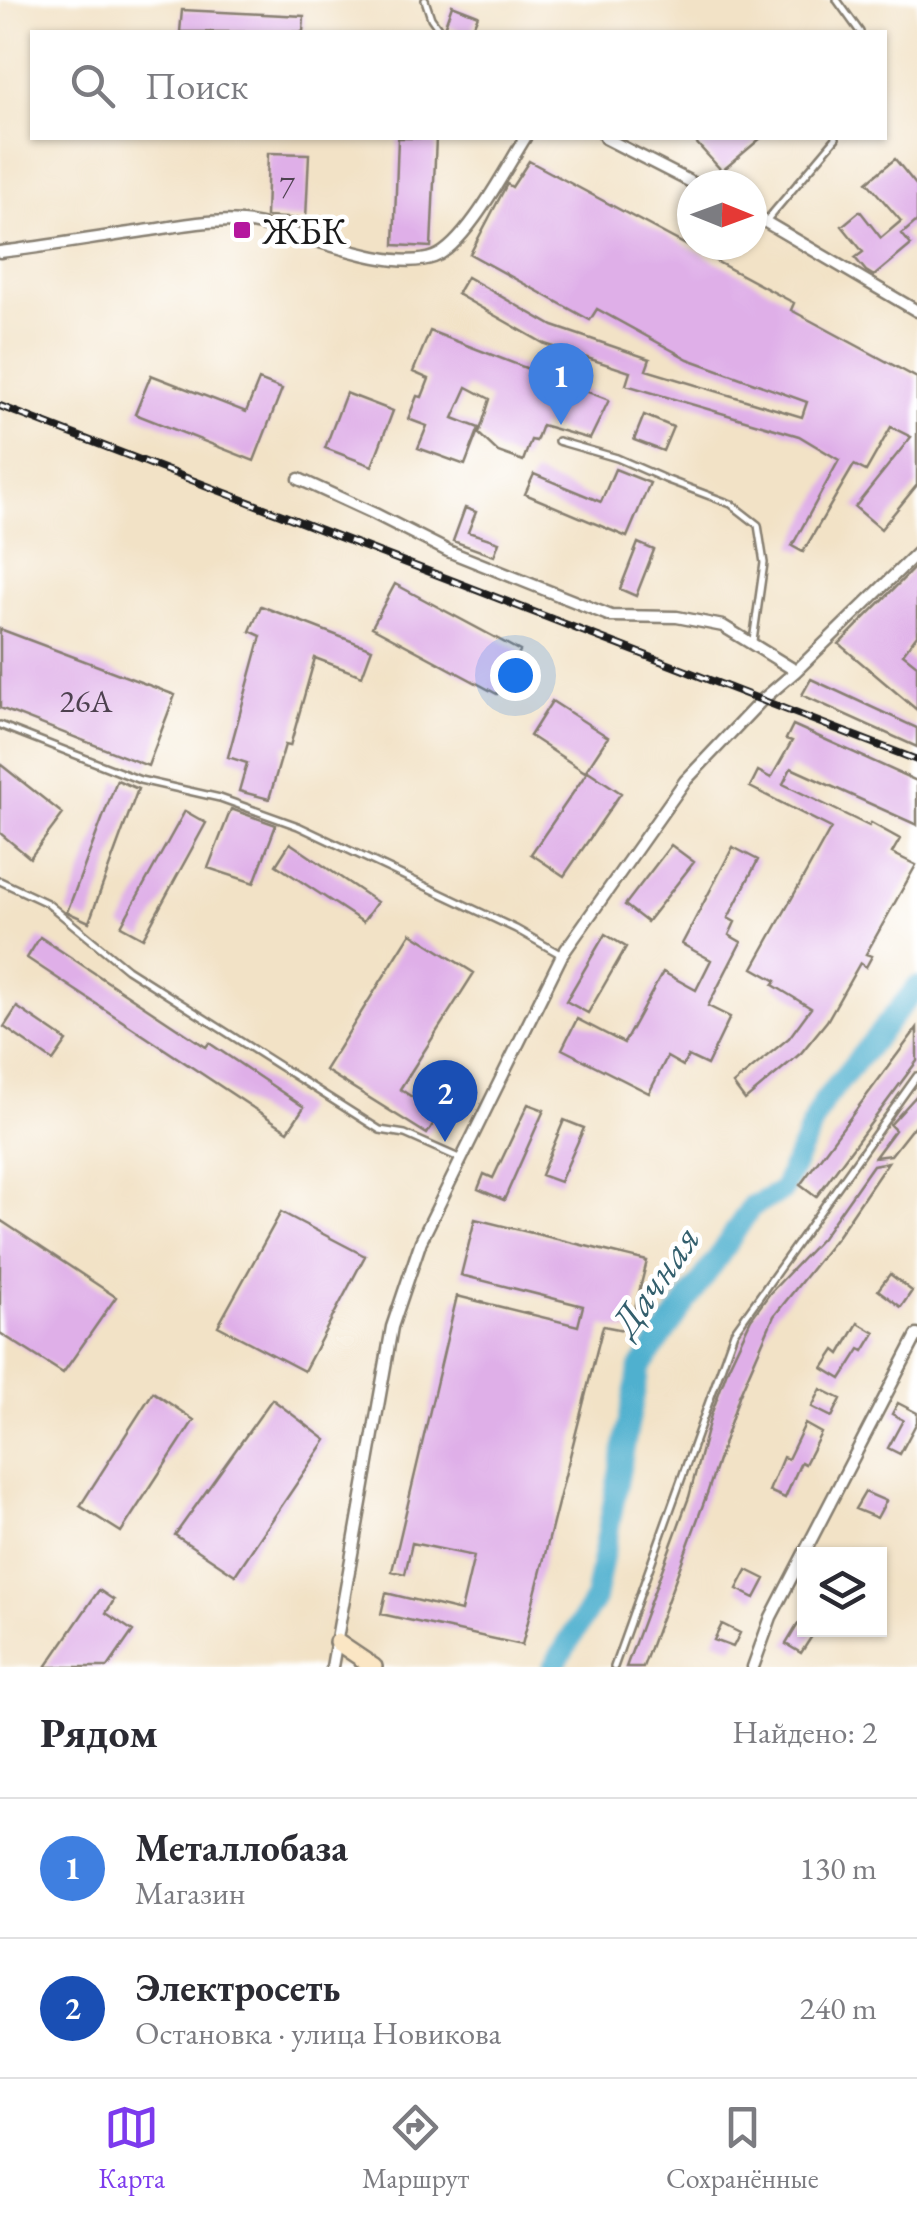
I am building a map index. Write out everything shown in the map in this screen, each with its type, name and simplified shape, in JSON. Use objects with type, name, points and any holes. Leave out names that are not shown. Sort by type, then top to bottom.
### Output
[{"type":"street","points":[[0,252],[213,221],[254,223],[396,261],[420,260],[452,246],[468,228],[524,140]]},
{"type":"street","points":[[609,140],[677,175]]},
{"type":"street","points":[[767,222],[917,311]]},
{"type":"street","points":[[298,479],[448,551],[611,616],[677,618],[723,626],[796,672]]},
{"type":"street","points":[[332,1667],[392,1327],[421,1241],[562,955],[685,780],[760,701],[796,672],[917,553]]},
{"type":"street","points":[[753,1667],[771,1617],[917,1335]]},
{"type":"street","points":[[338,1642],[374,1667]]},
{"type":"lane","points":[[425,0],[440,30]]},
{"type":"lane","points":[[837,0],[859,30]]},
{"type":"lane","points":[[767,220],[834,140]]},
{"type":"lane","points":[[558,440],[618,458],[731,504],[758,525],[764,563],[753,642],[796,672]]},
{"type":"lane","points":[[0,726],[140,780],[220,798],[298,826],[516,929],[562,955]]},
{"type":"lane","points":[[0,881],[47,903],[127,969],[380,1130],[405,1134],[461,1160]]},
{"type":"lane","points":[[614,1667],[734,1332],[917,1076]]},
{"type":"building","points":[[452,5],[478,15],[472,30],[445,25]]},
{"type":"building","points":[[182,10],[304,16],[303,30],[180,30]]},
{"type":"building","points":[[398,140],[436,140],[431,247],[394,245]]},
{"type":"building","points":[[694,140],[759,140],[721,170]]},
{"type":"building","points":[[268,153],[309,154],[306,219],[266,217]]},
{"type":"building","points":[[895,159],[917,186],[917,221],[902,234],[911,245],[874,276],[855,258],[863,252],[842,226],[860,211],[881,238],[901,221],[867,182]]},
{"type":"building","points":[[529,161],[677,240],[677,260],[714,260],[794,303],[791,310],[917,378],[917,485],[881,529],[855,507],[911,437],[891,427],[866,471],[854,465],[803,552],[792,546],[839,460],[799,436],[626,385],[630,372],[545,344],[457,294],[467,277],[553,326],[650,359],[646,370],[802,417],[807,402],[688,359],[597,309],[590,320],[470,254],[507,184],[512,187]]},
{"type":"building","points":[[430,331],[609,400],[590,439],[542,425],[523,461],[498,452],[479,434],[490,399],[467,387],[453,418],[479,428],[465,465],[418,448],[427,426],[408,419],[429,379],[413,372]]},
{"type":"building","points":[[151,375],[246,412],[259,380],[282,389],[254,461],[135,414]]},
{"type":"building","points":[[346,393],[393,411],[372,466],[325,448]]},
{"type":"building","points":[[644,415],[673,427],[663,451],[634,440]]},
{"type":"building","points":[[615,469],[650,483],[627,537],[525,494],[534,474],[601,502]]},
{"type":"building","points":[[465,508],[476,512],[468,532],[499,542],[494,556],[453,541]]},
{"type":"building","points":[[638,543],[654,550],[636,596],[620,589]]},
{"type":"building","points":[[917,565],[917,635],[903,654],[917,665],[917,710],[839,644]]},
{"type":"building","points":[[395,584],[520,651],[497,694],[372,627]]},
{"type":"building","points":[[261,606],[372,649],[362,676],[315,658],[290,746],[285,745],[269,799],[239,791],[247,763],[228,757],[261,636],[250,631]]},
{"type":"building","points":[[0,629],[175,695],[148,766],[0,708]]},
{"type":"building","points":[[811,679],[917,728],[917,747],[802,695]]},
{"type":"building","points":[[552,701],[608,737],[585,772],[530,736]]},
{"type":"building","points":[[793,725],[917,781],[917,825],[791,768],[783,784],[900,839],[892,853],[916,865],[866,954],[872,956],[866,967],[860,963],[827,1021],[801,1053],[745,1100],[733,1084],[789,1038],[811,1008],[753,968],[831,828],[750,787],[758,771],[771,778],[792,741],[786,739]]},
{"type":"building","points":[[0,764],[63,814],[30,858],[0,833]]},
{"type":"building","points":[[588,771],[621,793],[564,876],[531,854]]},
{"type":"building","points":[[117,780],[138,789],[89,922],[67,912]]},
{"type":"building","points":[[231,809],[276,825],[254,883],[208,868]]},
{"type":"building","points":[[185,811],[206,823],[143,938],[121,926]]},
{"type":"building","points":[[290,843],[377,902],[363,922],[276,865]]},
{"type":"building","points":[[671,845],[694,862],[647,922],[625,905]]},
{"type":"building","points":[[733,847],[758,860],[728,918],[735,922],[729,935],[741,942],[708,1006],[730,1017],[707,1065],[688,1056],[683,1066],[667,1057],[649,1093],[562,1049],[577,1019],[624,1043],[663,972],[696,990],[711,960],[682,944]]},
{"type":"building","points":[[411,933],[474,973],[400,1089],[421,1103],[433,1083],[452,1094],[427,1134],[325,1070]]},
{"type":"building","points":[[605,934],[626,947],[588,1013],[566,1001]]},
{"type":"building","points":[[40,937],[304,1107],[288,1131],[27,958]]},
{"type":"building","points":[[17,1007],[67,1041],[53,1061],[4,1027]]},
{"type":"building","points":[[917,1028],[917,1061],[816,1197],[800,1185]]},
{"type":"building","points":[[917,1095],[917,1122],[891,1155],[875,1157],[895,1130],[890,1125]]},
{"type":"building","points":[[528,1104],[544,1110],[504,1200],[478,1189],[484,1174],[493,1178]]},
{"type":"building","points":[[564,1120],[584,1128],[560,1182],[541,1175]]},
{"type":"building","points":[[888,1162],[837,1237],[774,1316],[739,1396],[643,1667],[626,1667],[689,1497],[711,1415],[751,1319],[822,1238],[873,1165]]},
{"type":"building","points":[[281,1212],[365,1256],[304,1371],[218,1326]]},
{"type":"building","points":[[475,1219],[647,1261],[629,1331],[603,1326],[522,1645],[381,1614],[386,1593],[461,1611],[474,1556],[412,1543],[405,1574],[392,1571],[457,1296],[578,1326],[583,1306],[461,1275]]},
{"type":"building","points":[[0,1220],[116,1297],[63,1373],[0,1333]]},
{"type":"building","points":[[890,1274],[912,1291],[901,1307],[878,1290]]},
{"type":"building","points":[[858,1323],[875,1333],[841,1379],[823,1368],[835,1350],[840,1354]]},
{"type":"building","points":[[821,1389],[841,1399],[832,1417],[812,1407]]},
{"type":"building","points":[[153,1392],[194,1420],[121,1532],[80,1506]]},
{"type":"building","points":[[272,1399],[326,1440],[235,1575],[175,1535]]},
{"type":"building","points":[[898,1403],[917,1413],[917,1422],[900,1454],[888,1448],[903,1420],[892,1414]]},
{"type":"building","points":[[805,1424],[821,1433],[805,1464],[801,1462],[785,1498],[769,1491],[783,1457],[788,1459]]},
{"type":"building","points":[[865,1492],[886,1501],[877,1518],[855,1509]]},
{"type":"building","points":[[747,1570],[765,1579],[755,1598],[737,1589]]},
{"type":"building","points":[[99,1590],[114,1600],[106,1613],[133,1631],[108,1667],[46,1667]]},
{"type":"building","points":[[722,1624],[740,1633],[733,1647],[714,1640]]},
{"type":"building","points":[[797,1626],[797,1637],[811,1637],[801,1653],[786,1644]]},
{"type":"waterway","name":"Дачная","points":[[553,1667],[595,1599],[639,1369],[751,1207],[782,1191],[823,1102],[917,987]]},
{"type":"railway","points":[[0,406],[917,760]]},
{"type":"place","name":"ЖБК","points":[[242,230]]},
{"type":"place","name":"Металлобаза","points":[[561,425]]},
{"type":"place","name":"Электросеть","points":[[445,1142]]}]
